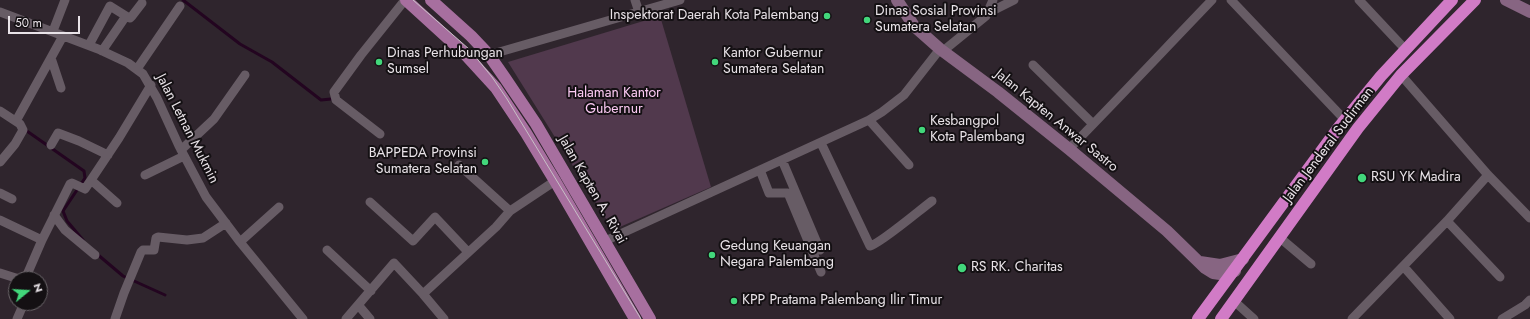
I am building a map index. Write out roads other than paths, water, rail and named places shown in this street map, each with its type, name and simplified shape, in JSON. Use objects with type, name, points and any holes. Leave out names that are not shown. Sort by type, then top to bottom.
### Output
[{"type":"highway","name":"Jalan Jenderal Sudirman","points":[[1198,319],[1235,271],[1298,182],[1345,120],[1405,49],[1452,0]]},
{"type":"highway","name":"Jalan Jenderal Sudirman","points":[[1221,319],[1358,128],[1401,75],[1475,0]]},
{"type":"highway","points":[[1235,271],[1248,281]]},
{"type":"main road","name":"Jalan Kapten A. Rivai","points":[[405,0],[463,52],[496,88],[526,133],[636,319]]},
{"type":"main road","name":"Jalan Kapten A. Rivai","points":[[430,0],[471,36],[489,55],[505,78],[536,124],[650,319]]},
{"type":"main road","points":[[474,65],[489,55]]},
{"type":"street","points":[[52,31],[65,0]]},
{"type":"street","points":[[380,134],[336,100],[334,92],[361,55],[405,0]]},
{"type":"street","points":[[635,0],[639,12]]},
{"type":"street","points":[[489,55],[680,0]]},
{"type":"street","name":"Jalan Kapten Anwar Sastro","points":[[897,0],[914,26],[942,50],[998,92],[1069,149],[1167,231],[1205,268],[1213,273],[1220,274],[1235,271]]},
{"type":"street","points":[[605,241],[822,143],[882,112],[904,95],[942,50],[980,22],[988,13],[993,0]]},
{"type":"street","points":[[988,13],[1014,0]]},
{"type":"street","points":[[1069,149],[1212,0]]},
{"type":"street","points":[[1231,0],[1345,120]]},
{"type":"street","points":[[1359,0],[1405,49]]},
{"type":"street","points":[[1506,0],[1530,12]]},
{"type":"street","points":[[88,46],[110,6],[131,18],[142,3]]},
{"type":"street","points":[[137,69],[180,6]]},
{"type":"street","name":"Jalan Letnan Mukmin","points":[[0,12],[102,51],[128,63],[143,74],[150,85],[206,197],[302,319]]},
{"type":"street","points":[[102,51],[126,16]]},
{"type":"street","points":[[0,162],[15,144],[20,125],[51,58],[63,36]]},
{"type":"street","points":[[504,51],[499,58],[505,78]]},
{"type":"street","points":[[51,58],[61,88]]},
{"type":"street","points":[[1033,65],[1093,124]]},
{"type":"street","points":[[145,175],[183,153],[214,119],[245,75]]},
{"type":"street","points":[[1401,75],[1488,175],[1530,218]]},
{"type":"street","points":[[29,271],[42,240],[70,184],[85,189],[108,155],[150,85]]},
{"type":"street","points":[[0,111],[20,125]]},
{"type":"street","points":[[869,120],[909,165]]},
{"type":"street","points":[[51,145],[58,133],[108,155]]},
{"type":"street","points":[[822,143],[870,246],[882,239],[932,201]]},
{"type":"street","points":[[782,160],[820,250]]},
{"type":"street","points":[[459,166],[510,211]]},
{"type":"street","points":[[760,170],[769,193],[788,193],[821,272]]},
{"type":"street","points":[[1352,319],[1404,267],[1488,175]]},
{"type":"street","points":[[91,180],[117,203]]},
{"type":"street","points":[[423,294],[496,227],[510,211],[555,181]]},
{"type":"street","points":[[0,193],[12,199]]},
{"type":"street","points":[[370,202],[413,240],[435,217],[468,252]]},
{"type":"street","points":[[240,242],[279,207]]},
{"type":"street","points":[[54,215],[65,230],[95,256]]},
{"type":"street","points":[[0,220],[42,240]]},
{"type":"street","points":[[1447,221],[1500,277]]},
{"type":"street","points":[[115,319],[141,251],[154,250],[155,239],[157,237],[187,240],[202,238],[226,223]]},
{"type":"street","points":[[1279,237],[1311,264]]},
{"type":"street","points":[[327,250],[371,291]]},
{"type":"street","points":[[1200,262],[1220,264],[1243,259]]},
{"type":"street","points":[[346,319],[394,263],[444,319]]},
{"type":"street","points":[[1404,267],[1450,319]]},
{"type":"street","points":[[1502,319],[1525,305],[1530,300]]},
{"type":"street","points":[[1234,301],[1254,319]]},
{"type":"street","points":[[358,306],[370,319]]},
{"type":"waterway","points":[[183,0],[240,44],[272,62],[321,100],[331,99]]},
{"type":"waterway","points":[[24,129],[84,171],[85,178],[63,211],[67,221],[83,240]]},
{"type":"waterway","points":[[97,254],[123,276],[165,295]]},
{"type":"tram line","points":[[413,0],[469,49],[492,77],[507,99],[641,319]]},
{"type":"place","name":"Inspektorat Daerah Kota Palembang","points":[[827,16]]},
{"type":"place","name":"Dinas Sosial Provinsi Sumatera Selatan","points":[[867,20]]},
{"type":"place","name":"Dinas Perhubungan Sumsel","points":[[379,62]]},
{"type":"place","name":"Kantor Gubernur Sumatera Selatan","points":[[715,62]]},
{"type":"place","name":"Kesbangpol Kota Palembang","points":[[922,130]]},
{"type":"place","name":"BAPPEDA Provinsi Sumatera Selatan","points":[[485,162]]},
{"type":"place","name":"RSU YK Madira","points":[[1362,178]]},
{"type":"place","name":"Gedung Keuangan Negara Palembang","points":[[712,255]]},
{"type":"place","name":"RS RK. Charitas","points":[[962,268]]},
{"type":"place","name":"KPP Pratama Palembang Ilir Timur","points":[[734,301]]},
{"type":"park label","name":"Halaman Kantor Gubernur","points":[[614,102]]}]
